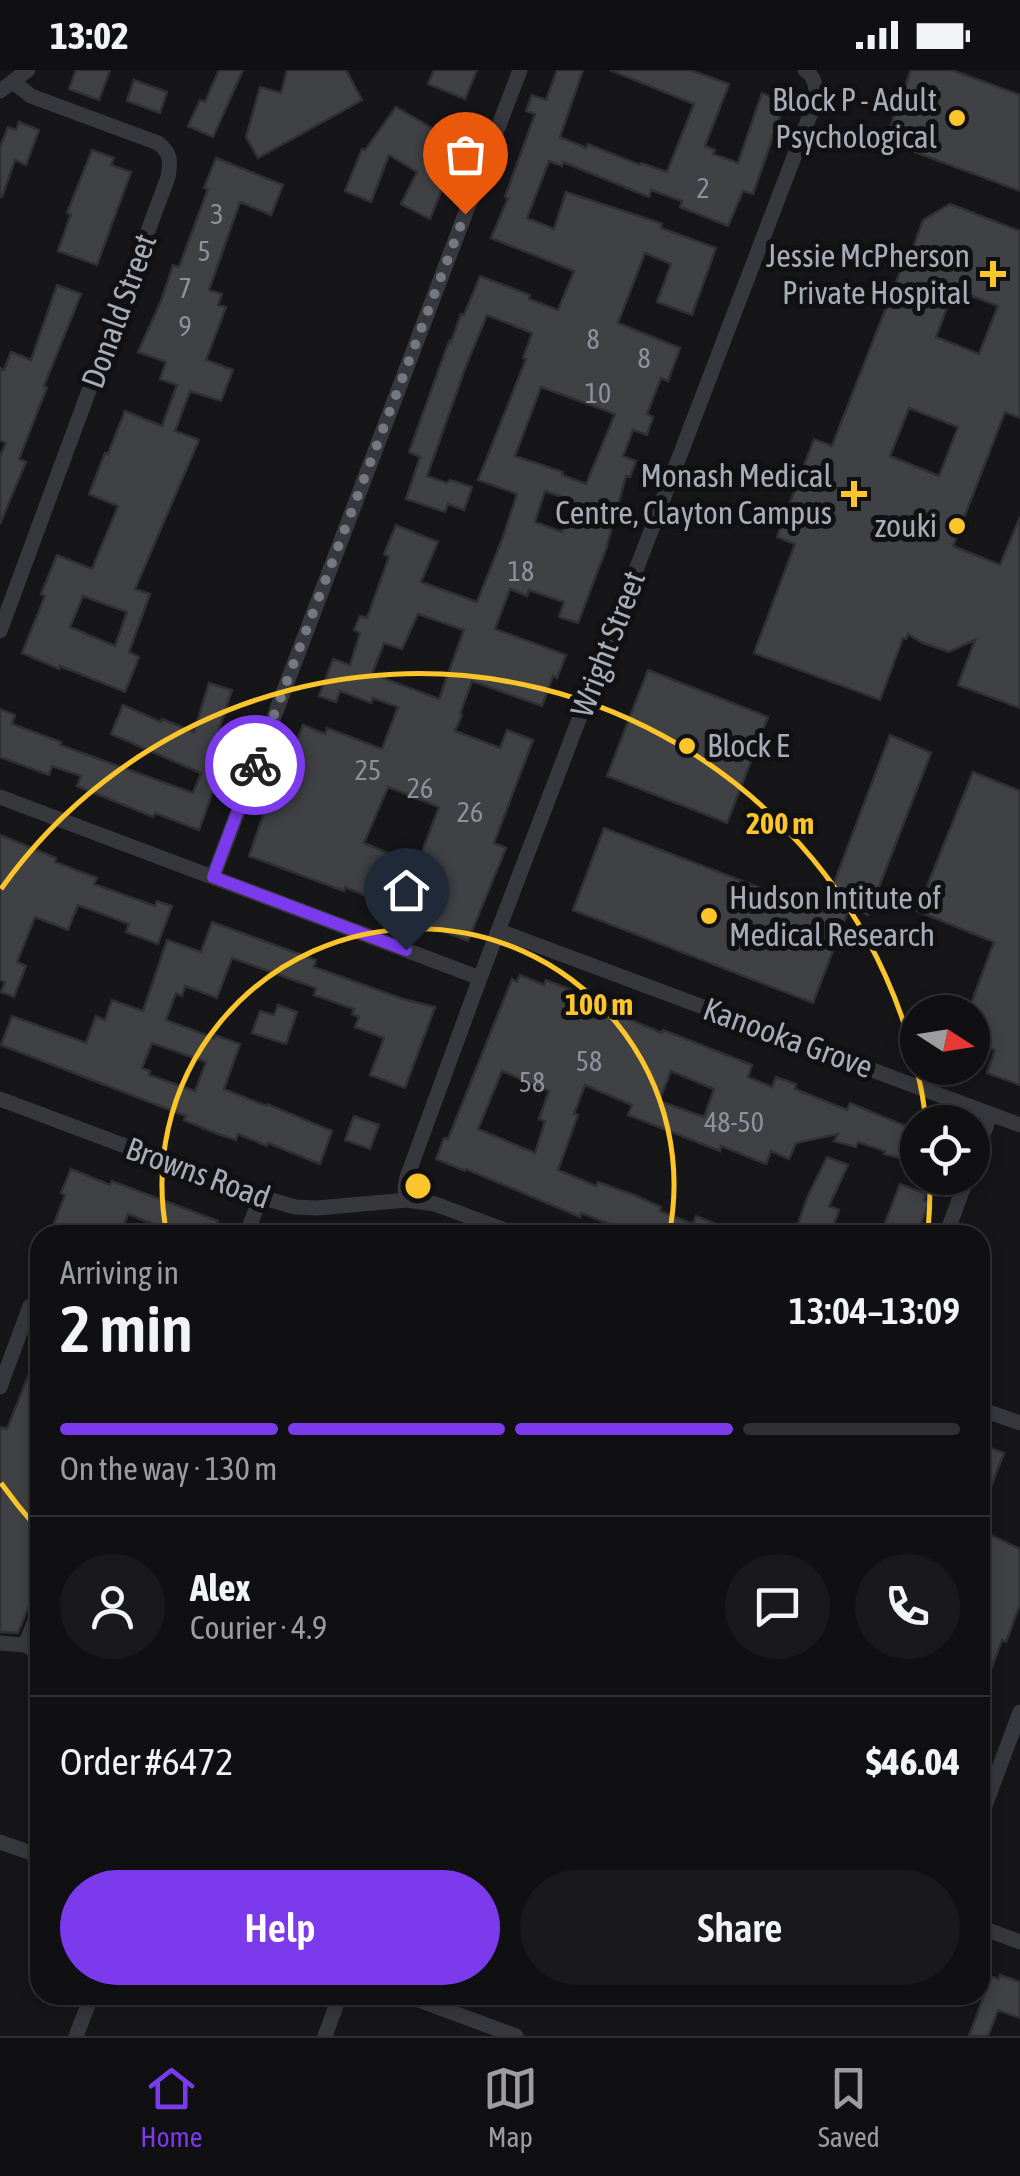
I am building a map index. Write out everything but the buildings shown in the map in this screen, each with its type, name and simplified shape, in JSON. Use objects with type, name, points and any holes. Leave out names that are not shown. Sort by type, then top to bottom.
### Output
[{"type":"street","points":[[6,86],[28,70]]},
{"type":"street","points":[[213,877],[520,70]]},
{"type":"street","name":"Wright Street","points":[[407,1200],[408,1177],[480,978],[815,102],[817,90],[810,72],[805,70]]},
{"type":"street","name":"Donald Street","points":[[0,632],[171,162],[168,150],[158,142],[6,86]]},
{"type":"street","points":[[0,797],[480,978]]},
{"type":"street","name":"Kanooka Grove","points":[[499,931],[1020,1125]]},
{"type":"street","name":"Browns Road","points":[[0,1100],[260,1197],[295,1206],[316,1208],[407,1200],[435,1204],[491,1225]]},
{"type":"street","points":[[950,1225],[961,1195]]},
{"type":"street","points":[[250,1225],[260,1197]]},
{"type":"street","points":[[0,1387],[30,1306]]},
{"type":"street","points":[[990,1412],[1020,1424]]},
{"type":"street","points":[[0,1643],[30,1649]]},
{"type":"street","points":[[990,1792],[1020,1712]]},
{"type":"street","points":[[0,1842],[30,1852]]},
{"type":"street","points":[[990,1931],[1020,1942]]},
{"type":"street","points":[[76,2036],[88,2005]]},
{"type":"street","points":[[325,2036],[336,2005]]},
{"type":"street","points":[[431,2005],[516,2036]]},
{"type":"street","points":[[476,2022],[496,2036]]},
{"type":"way so far","points":[[255,765],[465,214]]},
{"type":"place","name":"Block P - Adult Psychological","points":[[957,118]]},
{"type":"place","name":"Jessie McPherson Private Hospital","points":[[993,274]]},
{"type":"place","name":"Monash Medical Centre, Clayton Campus","points":[[854,494]]},
{"type":"place","name":"zouki","points":[[957,526]]},
{"type":"place","name":"Block E","points":[[687,746]]},
{"type":"place","name":"Hudson Intitute of Medical Research","points":[[709,916]]},
{"type":"route","points":[[255,765],[213,877],[406,950]]}]
